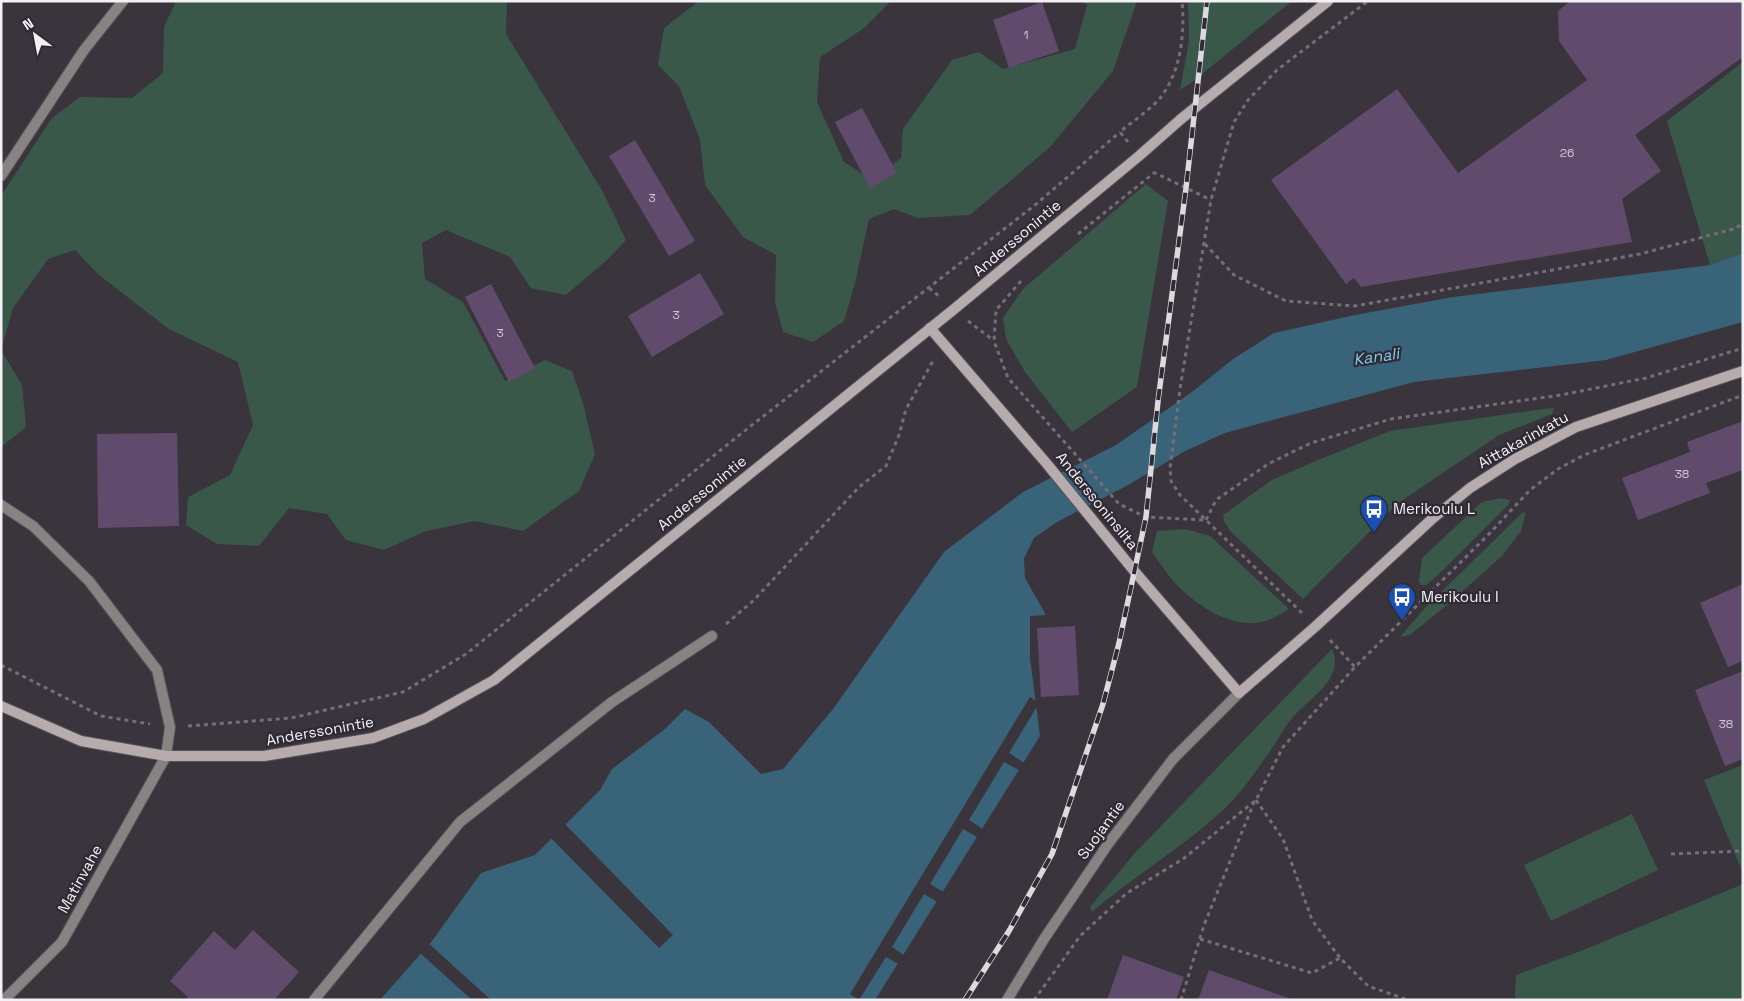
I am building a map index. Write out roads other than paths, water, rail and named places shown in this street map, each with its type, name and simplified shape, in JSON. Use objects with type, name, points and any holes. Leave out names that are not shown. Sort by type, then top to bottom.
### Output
[{"type":"main road","name":"Anderssonintie","points":[[1,706],[81,741],[166,756],[264,756],[374,738],[424,719],[494,680],[930,328],[1124,169],[1188,113],[1328,1]]},
{"type":"main road","name":"Anderssoninsilta","points":[[930,328],[1239,693]]},
{"type":"main road","name":"Aittakarinkatu","points":[[1239,693],[1316,626],[1432,519],[1470,488],[1515,458],[1576,427],[1743,371]]},
{"type":"street","points":[[1,176],[84,50],[123,1]]},
{"type":"street","points":[[1,504],[33,526],[89,581],[156,670],[170,727],[166,756]]},
{"type":"street","points":[[314,1000],[460,822],[612,702],[712,636]]},
{"type":"street","name":"Suojantie","points":[[1007,1000],[1044,940],[1108,844],[1173,758],[1239,693]]},
{"type":"street","name":"Matinvahe","points":[[5,999],[62,942],[166,756]]},
{"type":"water","name":"Kanali","points":[[1743,253],[1743,322],[1606,360],[1414,382],[1225,433],[1185,451],[1128,485],[1057,522],[1034,538],[1024,558],[1025,578],[1046,615],[1030,616],[1030,658],[1040,736],[875,1000],[380,1000],[432,941],[481,873],[535,855],[600,790],[612,769],[665,729],[685,709],[709,722],[761,774],[783,769],[833,709],[944,552],[1023,492],[1116,445],[1192,392],[1233,359],[1274,333],[1355,315],[1453,297],[1710,265]]},
{"type":"railway","points":[[965,1000],[1009,931],[1052,854],[1103,704],[1119,643],[1146,517],[1158,401],[1186,188],[1207,1]]},
{"type":"place","name":"Merikoulu L","points":[[1374,533]]},
{"type":"place","name":"Merikoulu I","points":[[1402,621]]}]
